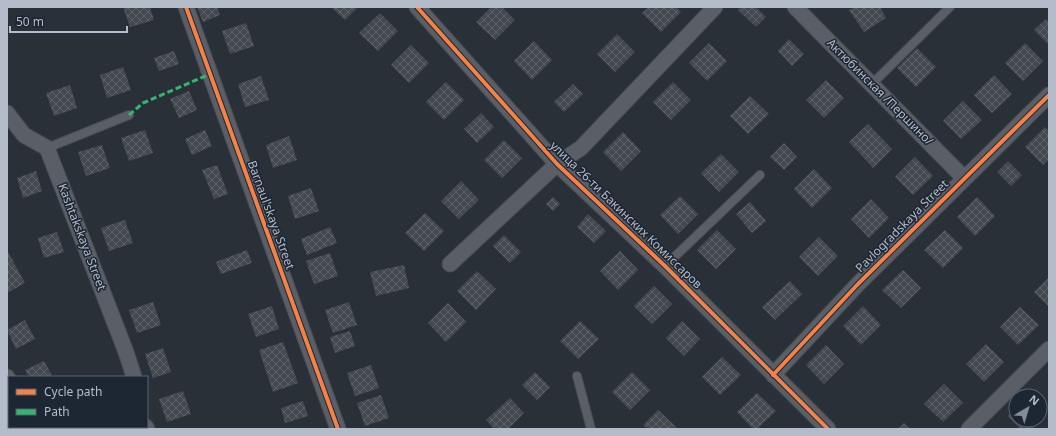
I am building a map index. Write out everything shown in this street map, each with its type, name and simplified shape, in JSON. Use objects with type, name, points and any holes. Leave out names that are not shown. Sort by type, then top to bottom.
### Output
[{"type":"street","name":"Barnaul'skaya Street","points":[[186,7],[338,429]]},
{"type":"street","name":"улица 26-ти Бакинских Комиссаров","points":[[417,7],[557,164],[665,266],[828,429]]},
{"type":"street","points":[[450,264],[557,164],[581,148],[715,7]]},
{"type":"street","name":"Актюбинская /Першино/","points":[[795,7],[964,178]]},
{"type":"street","name":"Pavlogradskaya Street","points":[[773,375],[858,284],[1049,95]]},
{"type":"street","points":[[7,114],[24,135],[47,148]]},
{"type":"street","name":"Kashtakskaya Street","points":[[47,148],[126,352],[134,376]]},
{"type":"street","points":[[969,429],[1049,349]]},
{"type":"lane","points":[[872,84],[950,7]]},
{"type":"lane","points":[[47,148],[129,115]]},
{"type":"lane","points":[[665,266],[760,175]]},
{"type":"lane","points":[[577,376],[591,429]]},
{"type":"building","points":[[123,7],[150,7],[154,20],[130,27]]},
{"type":"building","points":[[197,7],[217,7],[220,15],[203,22]]},
{"type":"building","points":[[331,7],[358,7],[345,20]]},
{"type":"building","points":[[491,7],[502,7],[515,20],[495,40],[476,22]]},
{"type":"building","points":[[649,7],[676,7],[681,12],[661,32],[642,13]]},
{"type":"building","points":[[740,7],[756,7],[766,17],[756,27],[738,10]]},
{"type":"building","points":[[855,7],[880,7],[886,18],[864,32],[849,10]]},
{"type":"building","points":[[380,13],[398,31],[378,51],[359,33]]},
{"type":"building","points":[[1046,19],[1049,22],[1048,44],[1034,30]]},
{"type":"building","points":[[246,23],[254,46],[230,54],[222,31]]},
{"type":"building","points":[[617,34],[635,52],[615,72],[597,54]]},
{"type":"building","points":[[789,39],[804,54],[792,66],[778,51]]},
{"type":"building","points":[[534,41],[552,60],[532,80],[514,61]]},
{"type":"building","points":[[709,43],[727,61],[707,81],[689,63]]},
{"type":"building","points":[[1025,43],[1043,61],[1023,81],[1005,63]]},
{"type":"building","points":[[411,45],[429,63],[409,83],[391,65]]},
{"type":"building","points":[[917,48],[936,67],[916,87],[897,68]]},
{"type":"building","points":[[174,51],[179,64],[159,71],[154,58]]},
{"type":"building","points":[[123,67],[131,90],[107,98],[100,75]]},
{"type":"building","points":[[994,75],[1012,94],[992,113],[974,95]]},
{"type":"building","points":[[261,76],[269,100],[245,107],[238,84]]},
{"type":"building","points":[[826,80],[844,98],[824,118],[806,100]]},
{"type":"building","points":[[446,82],[464,100],[444,120],[426,102]]},
{"type":"building","points":[[673,82],[691,100],[671,120],[653,102]]},
{"type":"building","points":[[573,84],[583,94],[564,112],[554,102]]},
{"type":"building","points":[[70,85],[77,108],[54,116],[46,93]]},
{"type":"building","points":[[189,91],[197,110],[179,118],[170,99]]},
{"type":"building","points":[[750,96],[769,114],[748,134],[730,116]]},
{"type":"building","points":[[963,101],[982,120],[961,139],[943,121]]},
{"type":"building","points":[[481,113],[494,127],[477,143],[464,129]]},
{"type":"building","points":[[868,124],[892,149],[873,168],[849,142]]},
{"type":"building","points":[[1045,127],[1049,131],[1049,159],[1043,165],[1025,147]]},
{"type":"building","points":[[145,130],[153,153],[129,161],[121,138]]},
{"type":"building","points":[[205,130],[212,146],[192,155],[185,139]]},
{"type":"building","points":[[623,132],[641,151],[621,171],[603,152]]},
{"type":"building","points":[[289,136],[297,160],[273,168],[266,145]]},
{"type":"building","points":[[504,140],[522,158],[502,178],[484,160]]},
{"type":"building","points":[[784,143],[797,157],[784,170],[770,157]]},
{"type":"building","points":[[102,145],[110,168],[86,176],[78,152]]},
{"type":"building","points":[[721,154],[739,172],[719,192],[701,173]]},
{"type":"building","points":[[915,157],[933,176],[913,195],[895,177]]},
{"type":"building","points":[[1008,161],[1022,175],[1011,186],[997,172]]},
{"type":"building","points":[[217,165],[228,194],[214,199],[202,170]]},
{"type":"building","points":[[814,169],[832,188],[812,208],[794,189]]},
{"type":"building","points":[[36,171],[42,191],[23,198],[17,178]]},
{"type":"building","points":[[461,181],[479,200],[459,219],[441,201]]},
{"type":"building","points":[[311,188],[319,211],[295,219],[288,196]]},
{"type":"building","points":[[680,196],[698,214],[678,234],[660,215]]},
{"type":"building","points":[[553,197],[560,204],[553,211],[546,204]]},
{"type":"building","points":[[977,197],[995,216],[975,236],[957,217]]},
{"type":"building","points":[[871,199],[889,218],[869,238],[851,219]]},
{"type":"building","points":[[750,202],[766,221],[752,233],[736,214]]},
{"type":"building","points":[[425,213],[444,231],[424,251],[405,233]]},
{"type":"building","points":[[588,214],[606,231],[594,243],[577,227]]},
{"type":"building","points":[[125,220],[133,243],[109,251],[101,228]]},
{"type":"building","points":[[330,227],[337,243],[307,255],[301,239]]},
{"type":"building","points":[[717,230],[736,249],[716,269],[697,250]]},
{"type":"building","points":[[945,230],[963,248],[943,268],[924,250]]},
{"type":"building","points":[[57,232],[64,252],[44,258],[38,238]]},
{"type":"building","points":[[504,235],[521,252],[510,263],[493,246]]},
{"type":"building","points":[[819,237],[838,256],[818,276],[799,257]]},
{"type":"building","points":[[7,250],[25,283],[7,293]]},
{"type":"building","points":[[247,250],[252,263],[221,274],[216,262]]},
{"type":"building","points":[[620,251],[638,270],[618,290],[600,271]]},
{"type":"building","points":[[330,253],[338,276],[314,284],[306,261]]},
{"type":"building","points":[[404,265],[409,288],[376,296],[370,272]]},
{"type":"building","points":[[903,270],[921,288],[901,308],[882,290]]},
{"type":"building","points":[[477,271],[496,289],[476,310],[457,291]]},
{"type":"building","points":[[1049,277],[1049,307],[1034,292]]},
{"type":"building","points":[[790,281],[802,294],[775,320],[762,307]]},
{"type":"building","points":[[654,286],[672,304],[652,324],[634,306]]},
{"type":"building","points":[[153,302],[161,325],[137,333],[129,310]]},
{"type":"building","points":[[349,302],[357,325],[333,333],[325,310]]},
{"type":"building","points":[[448,303],[466,322],[446,342],[428,323]]},
{"type":"building","points":[[272,306],[279,329],[256,337],[248,314]]},
{"type":"building","points":[[863,306],[881,325],[861,345],[843,326]]},
{"type":"building","points":[[1020,307],[1039,325],[1018,345],[1000,327]]},
{"type":"building","points":[[25,320],[35,339],[16,349],[7,330]]},
{"type":"building","points":[[580,321],[599,339],[578,359],[560,341]]},
{"type":"building","points":[[682,321],[700,339],[684,356],[666,338]]},
{"type":"building","points":[[350,331],[355,346],[335,353],[330,337]]},
{"type":"building","points":[[283,342],[298,383],[273,392],[259,350]]},
{"type":"building","points":[[986,344],[1004,362],[984,382],[966,364]]},
{"type":"building","points":[[826,345],[844,364],[824,384],[806,365]]},
{"type":"building","points":[[163,348],[171,372],[153,378],[145,354]]},
{"type":"building","points":[[722,357],[741,375],[720,395],[702,377]]},
{"type":"building","points":[[44,361],[52,376],[28,376],[25,370]]},
{"type":"building","points":[[371,365],[379,388],[355,396],[347,373]]},
{"type":"building","points":[[535,372],[550,387],[537,400],[522,385]]},
{"type":"building","points":[[632,372],[650,390],[630,410],[612,392]]},
{"type":"building","points":[[944,384],[963,403],[943,422],[924,404]]},
{"type":"building","points":[[183,391],[191,414],[167,422],[159,399]]},
{"type":"building","points":[[757,393],[776,411],[757,429],[753,429],[737,412]]},
{"type":"building","points":[[381,395],[389,418],[365,426],[357,403]]},
{"type":"building","points":[[510,398],[524,413],[508,429],[494,429],[486,420]]},
{"type":"building","points":[[303,401],[308,416],[285,423],[281,408]]},
{"type":"building","points":[[658,410],[676,427],[674,429],[648,429],[643,425]]},
{"type":"building","points":[[904,423],[910,429],[898,429]]},
{"type":"building","points":[[1020,428],[1033,428],[1032,429]]},
{"type":"marked path","points":[[129,115],[143,103],[210,74]]},
{"type":"cycle path","points":[[186,7],[338,429]]},
{"type":"cycle path","points":[[417,7],[557,164],[665,266],[828,429]]},
{"type":"cycle path","points":[[773,375],[858,284],[1049,95]]}]
